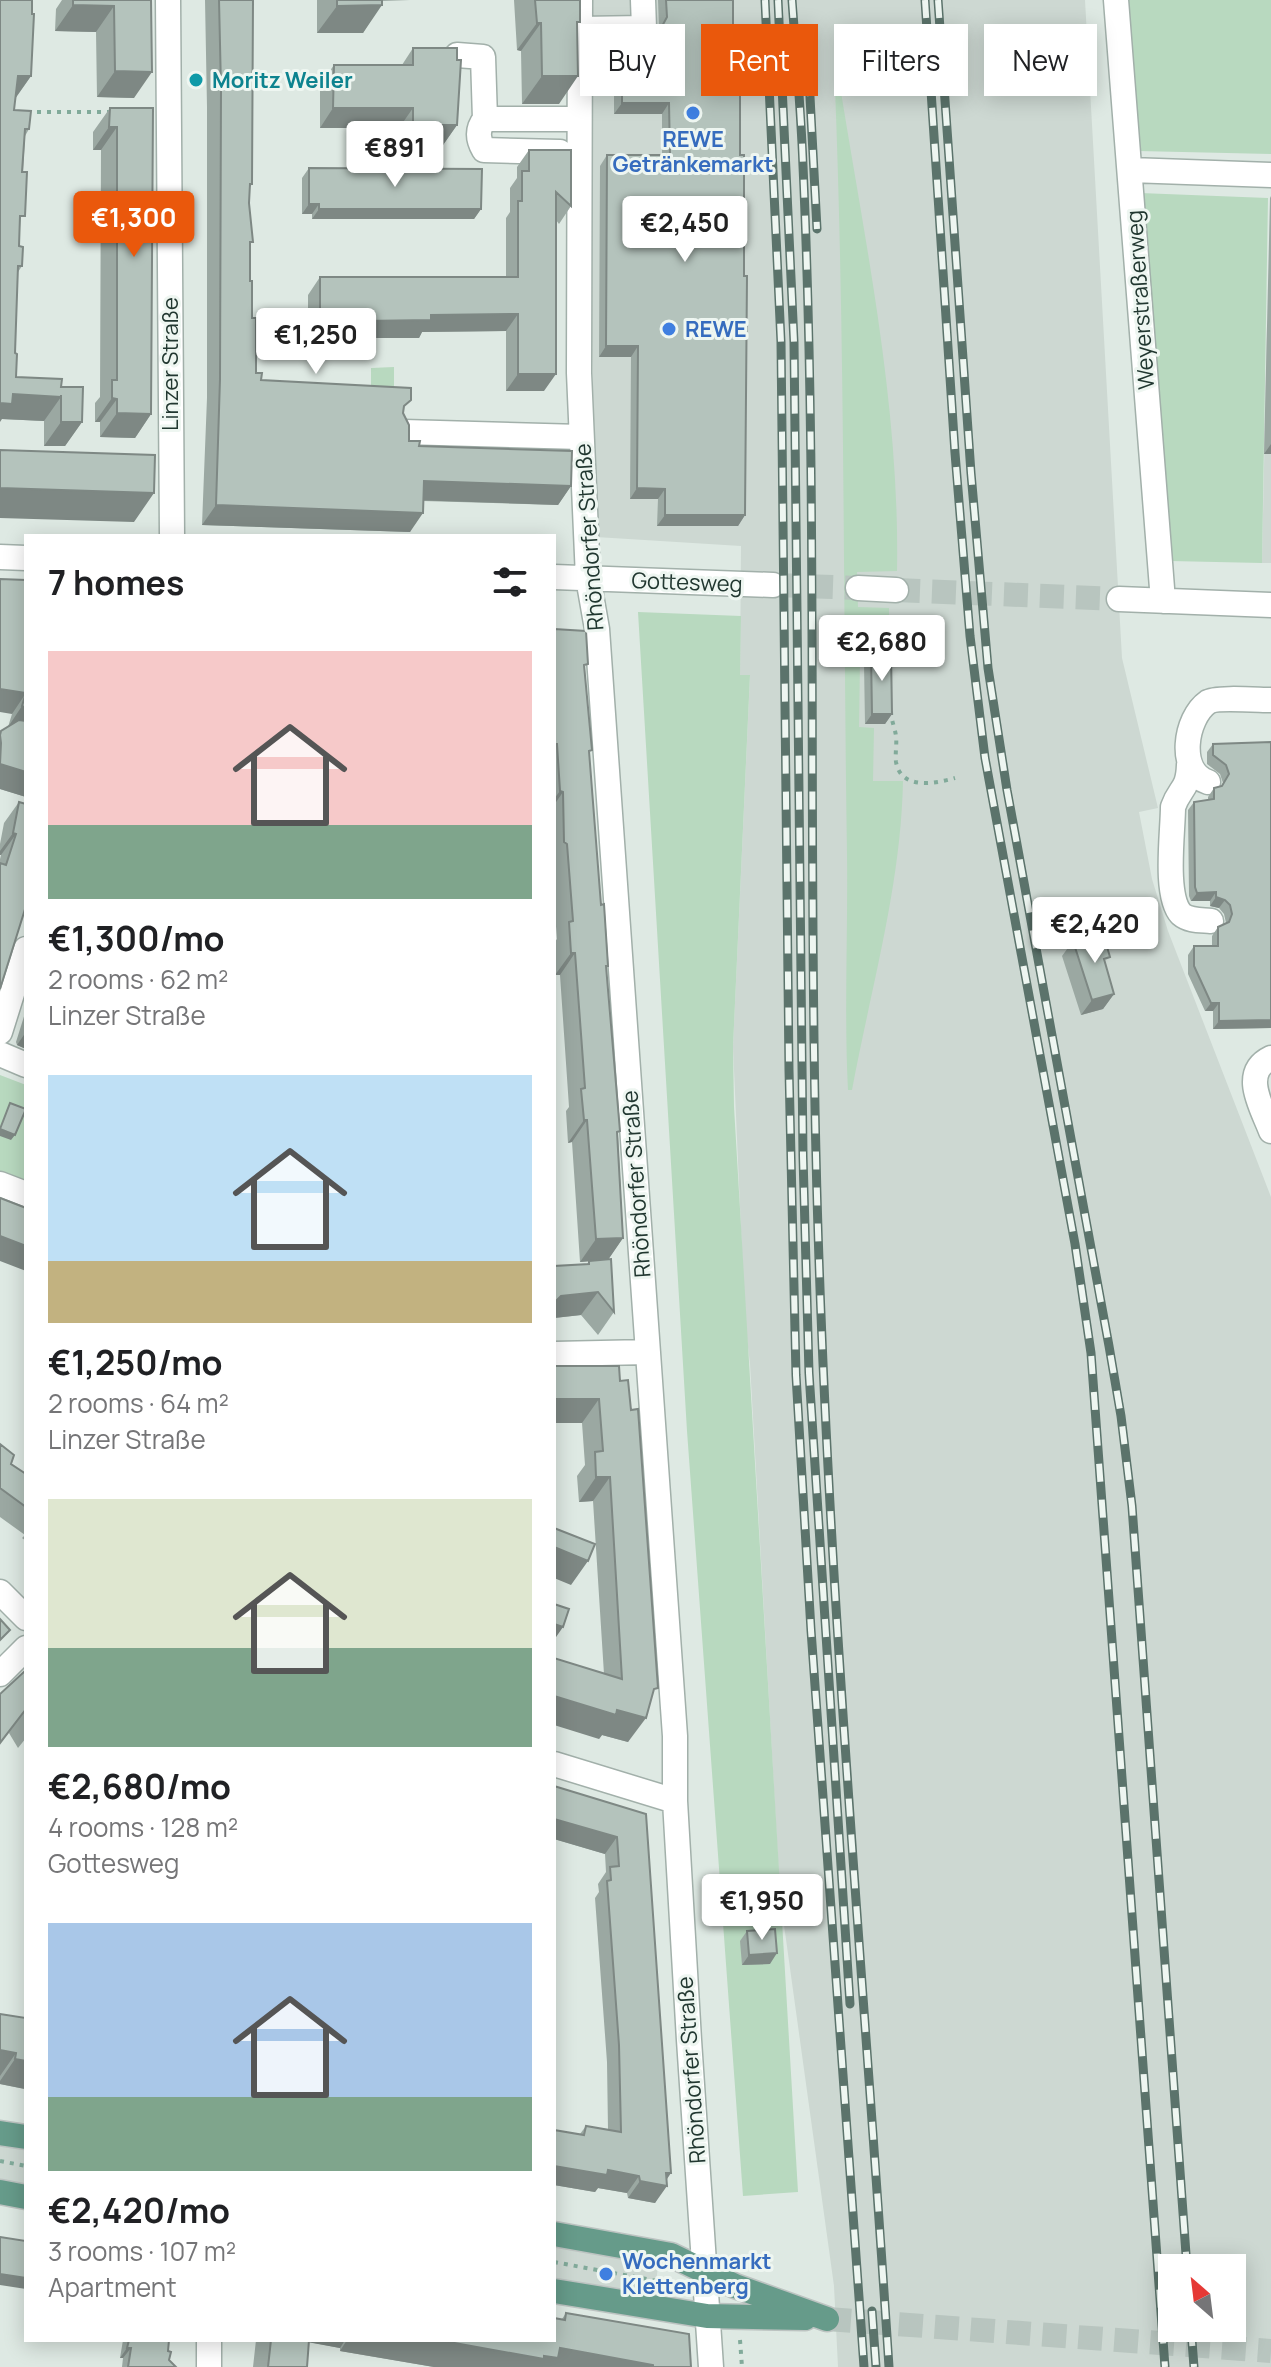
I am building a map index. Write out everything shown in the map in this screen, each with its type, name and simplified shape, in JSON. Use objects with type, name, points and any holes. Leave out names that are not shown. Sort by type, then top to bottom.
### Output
[{"type":"main road","points":[[0,2133],[24,2137]]},
{"type":"main road","points":[[0,2192],[24,2197]]},
{"type":"main road","points":[[556,2234],[671,2255],[735,2286],[827,2319],[707,2316],[556,2291]]},
{"type":"street","name":"Linzer Straße","points":[[168,0],[172,534]]},
{"type":"street","name":"Rhöndorfer Straße","points":[[580,0],[580,24]]},
{"type":"street","points":[[643,0],[644,24]]},
{"type":"street","name":"Weyerstraßerweg","points":[[1116,0],[1163,601]]},
{"type":"street","name":"Rhöndorfer Straße","points":[[580,29],[581,437],[589,639],[648,1352],[675,1736],[675,1801],[711,2367]]},
{"type":"street","points":[[457,55],[483,57],[485,119],[479,126],[479,142],[484,150],[578,152]]},
{"type":"street","points":[[485,119],[578,119]]},
{"type":"street","points":[[1130,170],[1271,175]]},
{"type":"street","points":[[404,432],[581,437]]},
{"type":"street","points":[[0,557],[24,558]]},
{"type":"street","name":"Gottesweg","points":[[556,577],[773,585]]},
{"type":"street","points":[[858,588],[896,590]]},
{"type":"street","points":[[1119,599],[1271,605]]},
{"type":"street","points":[[1211,921],[1183,916],[1172,890],[1173,807],[1177,796],[1188,783],[1191,733],[1199,712],[1206,703],[1218,698],[1271,700]]},
{"type":"street","points":[[1189,765],[1199,779],[1208,782]]},
{"type":"street","points":[[0,1032],[24,955]]},
{"type":"street","points":[[0,1054],[24,1064]]},
{"type":"street","points":[[1271,1058],[1262,1062],[1254,1081],[1271,1131]]},
{"type":"street","points":[[0,1184],[24,1193]]},
{"type":"street","points":[[556,1354],[648,1352]]},
{"type":"street","points":[[0,1592],[24,1616]]},
{"type":"street","points":[[0,1674],[24,1650]]},
{"type":"street","points":[[556,1765],[675,1801]]},
{"type":"street","points":[[209,2342],[209,2367]]},
{"type":"path","points":[[15,112],[122,112]]},
{"type":"path","points":[[891,645],[891,661]]},
{"type":"path","points":[[891,709],[901,776],[916,782],[941,782],[955,778]]},
{"type":"path","points":[[0,2161],[24,2166]]},
{"type":"path","points":[[556,2262],[668,2283],[667,2292]]},
{"type":"path","points":[[740,2340],[742,2367]]},
{"type":"shaded area","points":[[585,0],[1085,0],[1086,24],[984,24],[984,96],[1090,96],[1122,658],[1158,808],[1139,812],[1152,879],[1168,931],[1271,1197],[1271,2367],[838,2367],[834,2286],[780,1896],[745,1321],[733,1047],[750,676],[740,676],[741,546],[596,537],[587,96],[685,96],[685,24],[585,24]]},
{"type":"shaded area","points":[[1267,326],[1271,327],[1271,563],[1262,563]]},
{"type":"shaded area","points":[[0,2146],[24,2150],[24,2186],[0,2181]]},
{"type":"shaded area","name":"Wochenmarkt Klettenberg","points":[[556,2247],[658,2266],[654,2300],[556,2282]]},
{"type":"green space","points":[[1127,0],[1271,0],[1271,154],[1138,151]]},
{"type":"green space","points":[[835,96],[842,96],[887,388],[896,510],[897,571],[857,572],[858,607],[889,608],[889,659],[860,660],[859,727],[874,728],[873,781],[903,781],[891,898],[852,1090],[848,1090],[846,1031],[847,854]]},
{"type":"green space","points":[[1140,193],[1268,198],[1262,563],[1170,561]]},
{"type":"green space","points":[[394,367],[394,390],[371,390],[371,368]]},
{"type":"green space","points":[[638,612],[741,616],[740,675],[750,675],[733,1047],[734,1107],[798,2192],[743,2196],[687,1431]]},
{"type":"green space","points":[[0,1075],[24,1084],[24,1181],[0,1173]]},
{"type":"building","points":[[0,0],[32,0],[34,14],[31,76],[18,76],[14,110],[31,111],[29,129],[25,129],[22,172],[27,172],[25,216],[20,216],[19,246],[23,247],[22,266],[18,266],[16,377],[62,379],[61,387],[83,387],[82,422],[61,422],[61,397],[13,394],[12,404],[0,403]]},
{"type":"building","points":[[73,0],[151,0],[152,72],[115,71],[114,6],[73,5]]},
{"type":"building","points":[[219,0],[253,0],[252,184],[249,203],[253,242],[250,242],[250,281],[252,318],[256,318],[256,373],[262,373],[261,380],[411,388],[411,400],[404,406],[403,413],[409,425],[409,441],[420,441],[419,446],[572,451],[571,486],[424,481],[423,513],[216,505],[220,379]]},
{"type":"building","points":[[337,0],[382,0],[382,5],[337,6]]},
{"type":"building","points":[[535,0],[580,0],[580,22],[577,22],[578,76],[542,76],[541,23],[537,23]]},
{"type":"building","name":"REWE","points":[[666,0],[733,0],[733,24],[701,24],[701,96],[740,96],[740,155],[744,155],[744,276],[747,276],[745,515],[665,515],[665,489],[637,488],[638,346],[606,346],[607,155],[670,155],[669,103],[622,103],[622,96],[685,96],[685,24],[663,24],[667,17]]},
{"type":"building","points":[[413,48],[457,48],[457,60],[461,60],[457,125],[413,125],[413,108],[333,108],[334,65],[413,65]]},
{"type":"building","points":[[110,108],[153,108],[151,414],[117,413],[117,399],[112,398],[112,380],[117,380],[117,127],[109,127]]},
{"type":"building","points":[[529,150],[571,150],[571,206],[556,192],[556,374],[518,374],[518,314],[431,315],[431,320],[364,321],[364,329],[320,329],[320,277],[518,277],[518,201],[522,201],[522,171],[529,171]]},
{"type":"building","points":[[309,168],[482,169],[481,209],[319,209],[319,204],[309,204]]},
{"type":"building","points":[[0,450],[155,455],[154,493],[0,488]]},
{"type":"building","points":[[0,579],[24,580],[24,693],[0,689]]},
{"type":"building","points":[[556,629],[586,631],[588,664],[584,665],[592,750],[589,751],[601,905],[604,904],[620,1131],[617,1132],[623,1238],[596,1239],[587,1120],[584,1120],[581,1089],[585,1088],[575,953],[571,953],[569,922],[573,921],[557,744]]},
{"type":"building","points":[[891,652],[892,714],[872,714],[871,653]]},
{"type":"building","points":[[19,720],[24,721],[24,771],[0,764],[1,731]]},
{"type":"building","points":[[1271,742],[1271,1020],[1219,1021],[1219,1003],[1211,1003],[1194,966],[1194,946],[1218,946],[1218,927],[1229,922],[1232,914],[1230,905],[1216,897],[1216,892],[1197,893],[1194,802],[1214,799],[1214,788],[1222,786],[1229,774],[1226,765],[1213,755],[1213,744]]},
{"type":"building","points":[[19,802],[24,803],[24,912],[0,989],[0,863],[6,865],[16,834],[13,833]]},
{"type":"building","points":[[1103,933],[1110,957],[1104,959],[1114,994],[1092,1000],[1073,941]]},
{"type":"building","points":[[10,1103],[24,1108],[15,1135],[0,1129]]},
{"type":"building","points":[[0,1198],[24,1207],[24,1245],[0,1236]]},
{"type":"building","points":[[611,1259],[614,1312],[598,1292],[561,1296],[556,1301],[556,1266],[589,1264],[589,1261]]},
{"type":"building","points":[[556,1366],[619,1366],[620,1381],[628,1380],[631,1410],[638,1409],[658,1688],[654,1689],[646,1718],[617,1710],[616,1715],[556,1697],[556,1659],[622,1679],[610,1477],[596,1477],[595,1452],[603,1451],[599,1399],[556,1399]]},
{"type":"building","points":[[0,1444],[14,1455],[11,1464],[24,1473],[24,1506],[0,1488]]},
{"type":"building","points":[[556,1529],[595,1544],[588,1561],[556,1548]]},
{"type":"building","points":[[556,1605],[569,1609],[563,1627],[556,1625]]},
{"type":"building","points":[[0,1619],[10,1630],[0,1640]]},
{"type":"building","points":[[24,1672],[24,1712],[0,1743],[0,1694]]},
{"type":"building","points":[[556,1787],[646,1814],[671,2173],[666,2173],[667,2186],[608,2170],[607,2175],[556,2166],[556,2130],[584,2135],[586,2126],[621,2132],[619,2045],[607,1881],[611,1880],[610,1867],[619,1866],[617,1837],[556,1820]]},
{"type":"building","points":[[775,1929],[777,1953],[749,1955],[747,1931]]},
{"type":"building","points":[[0,2014],[24,2018],[24,2061],[15,2059],[16,2053],[0,2050]]},
{"type":"building","points":[[0,2237],[24,2241],[24,2278],[0,2274]]},
{"type":"building","points":[[566,2313],[689,2334],[691,2367],[653,2367],[560,2348],[558,2358],[544,2356],[544,2359],[449,2342],[556,2342],[556,2318],[565,2320]]},
{"type":"building","points":[[128,2342],[169,2342],[169,2360],[176,2367],[128,2367],[131,2348],[127,2348]]},
{"type":"building","points":[[271,2342],[309,2342],[307,2367],[268,2367]]},
{"type":"tunnel","points":[[773,585],[858,588]]},
{"type":"tunnel","points":[[896,590],[1119,599]]},
{"type":"tunnel","points":[[827,2319],[1271,2351]]},
{"type":"railway","points":[[765,0],[781,342],[789,1070],[796,1375],[811,1630],[864,2367]]},
{"type":"railway","points":[[778,0],[794,342],[803,1156],[809,1373],[850,2004]]},
{"type":"railway","points":[[792,0],[808,289],[814,1031],[821,1307],[836,1610],[889,2367]]},
{"type":"railway","points":[[925,0],[970,636],[985,758],[1075,1244],[1091,1353],[1165,2367]]},
{"type":"railway","points":[[938,0],[988,668],[1007,790],[1109,1346],[1132,1506],[1186,2254]]},
{"type":"railway","points":[[810,96],[817,229]]},
{"type":"railway","points":[[872,2311],[876,2367]]},
{"type":"railway","points":[[1192,2342],[1194,2367]]},
{"type":"place","name":"Moritz Weiler","points":[[196,80]]},
{"type":"place","name":"REWE Getränkemarkt","points":[[693,113]]},
{"type":"place","name":"REWE","points":[[669,329]]},
{"type":"place","name":"Wochenmarkt Klettenberg","points":[[606,2274]]}]
